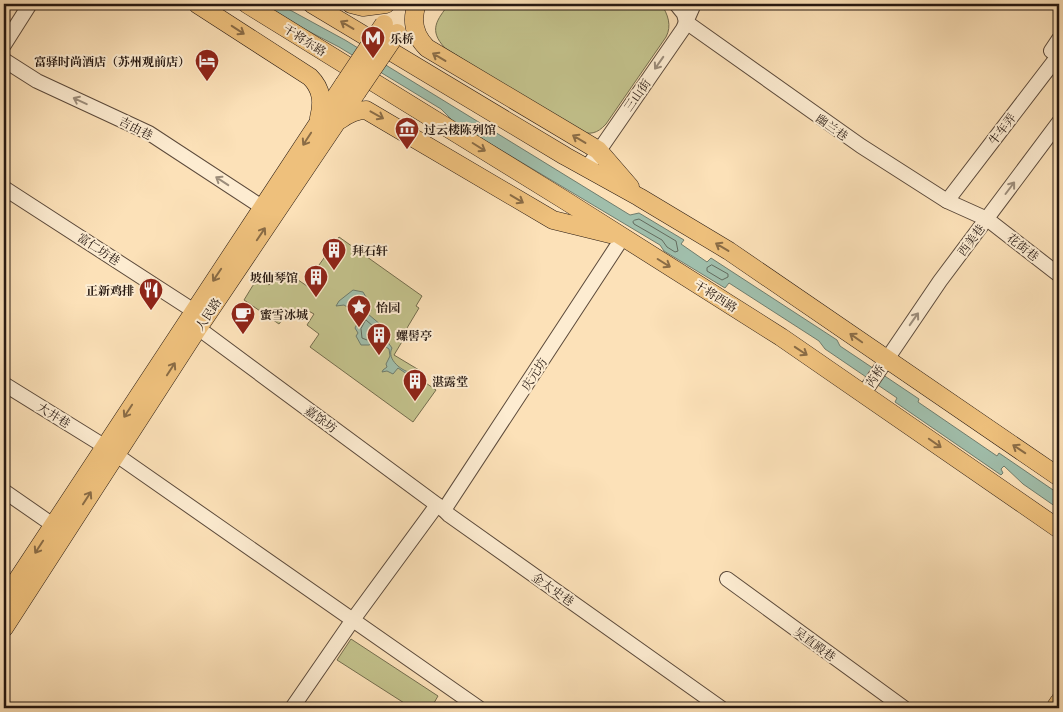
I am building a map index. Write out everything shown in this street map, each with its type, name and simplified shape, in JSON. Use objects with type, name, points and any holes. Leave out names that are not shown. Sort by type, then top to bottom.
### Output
[{"type":"main road","points":[[197,4],[312,79],[318,87],[327,123],[359,110],[374,113],[553,220],[623,237]]},
{"type":"main road","name":"干将东路","points":[[247,4],[363,76]]},
{"type":"main road","points":[[312,4],[586,168],[639,197],[762,273],[883,364],[1059,477]]},
{"type":"main road","points":[[351,4],[362,7],[386,4]]},
{"type":"main road","name":"人民路","points":[[390,29],[398,4]]},
{"type":"main road","points":[[417,4],[414,14],[414,28],[417,36],[427,48],[598,150],[639,197]]},
{"type":"main road","name":"人民路","points":[[5,596],[53,525],[198,328],[327,123],[390,29],[417,4]]},
{"type":"main road","name":"干将西路","points":[[363,76],[866,389],[1059,529]]},
{"type":"main road","name":"人民路","points":[[4,628],[194,311],[262,207],[327,123]]},
{"type":"main road","points":[[553,220],[566,201]]},
{"type":"main road","points":[[1055,708],[1059,702]]},
{"type":"street","points":[[4,45],[30,4]]},
{"type":"street","points":[[676,4],[684,14],[686,22]]},
{"type":"street","name":"三山街","points":[[586,168],[683,29],[694,4]]},
{"type":"street","name":"幽兰巷","points":[[686,22],[861,146],[947,201],[987,219]]},
{"type":"street","name":"牛车弄","points":[[947,201],[1054,54],[1059,39]]},
{"type":"street","name":"吉由巷","points":[[4,60],[37,81],[149,133],[262,207]]},
{"type":"street","name":"西美巷","points":[[883,364],[940,281],[1059,122]]},
{"type":"street","name":"富仁坊巷","points":[[4,188],[194,311]]},
{"type":"street","name":"花街巷","points":[[987,219],[1059,275]]},
{"type":"street","name":"庆元坊","points":[[292,708],[352,621],[440,508],[623,237]]},
{"type":"street","name":"嘉馀坊","points":[[198,328],[440,508]]},
{"type":"street","name":"芮桥","points":[[866,389],[883,364]]},
{"type":"street","name":"大井巷","points":[[4,384],[110,450],[478,708]]},
{"type":"street","points":[[4,491],[53,525]]},
{"type":"street","name":"金太史巷","points":[[440,508],[721,708]]},
{"type":"street","name":"吴直殿巷","points":[[727,579],[904,708]]},
{"type":"shaded area","points":[[449,4],[661,4],[666,12],[669,29],[666,37],[606,124],[596,132],[586,133],[578,131],[445,48],[437,36],[436,25]]},
{"type":"shaded area","name":"怡园","points":[[339,237],[422,296],[416,306],[419,308],[401,338],[403,340],[394,355],[424,373],[420,379],[436,390],[413,422],[310,347],[319,334],[307,325],[314,314],[305,309],[300,316],[290,309],[279,324],[244,300],[258,277],[269,285],[274,278],[279,281],[285,271],[307,286],[316,273],[314,272]]},
{"type":"shaded area","points":[[351,639],[438,696],[431,708],[412,708],[337,660]]},
{"type":"water","points":[[256,4],[279,4],[345,40],[630,215],[639,213],[684,240],[681,244],[707,262],[711,258],[837,340],[840,346],[919,399],[918,402],[997,456],[999,453],[1059,494],[1059,509],[1023,484],[1004,466],[1001,469],[1003,473],[1001,475],[895,402],[897,398],[825,349],[819,341],[729,283],[725,288],[664,251],[660,245],[454,122],[441,109],[339,47]]},
{"type":"water","points":[[353,290],[363,292],[369,302],[371,311],[368,314],[381,325],[378,329],[379,340],[381,342],[387,341],[392,348],[391,356],[393,360],[400,368],[413,373],[410,376],[398,368],[393,374],[387,371],[382,372],[387,367],[386,364],[390,356],[389,349],[377,341],[369,345],[361,345],[356,336],[358,333],[355,328],[360,318],[358,314],[344,305],[336,306],[339,301]]},
{"type":"place","name":"乐桥","points":[[373,59]]},
{"type":"place","name":"富驿时尚酒店（苏州观前店）","points":[[207,82]]},
{"type":"place","name":"过云楼陈列馆","points":[[407,150]]},
{"type":"place","name":"拜石轩","points":[[334,271]]},
{"type":"place","name":"坡仙琴馆","points":[[316,298]]},
{"type":"place","name":"正新鸡排","points":[[151,311]]},
{"type":"place","name":"怡园","points":[[359,328]]},
{"type":"place","name":"蜜雪冰城","points":[[243,335]]},
{"type":"place","name":"螺髻亭","points":[[379,356]]},
{"type":"place","name":"湛露堂","points":[[415,402]]}]
